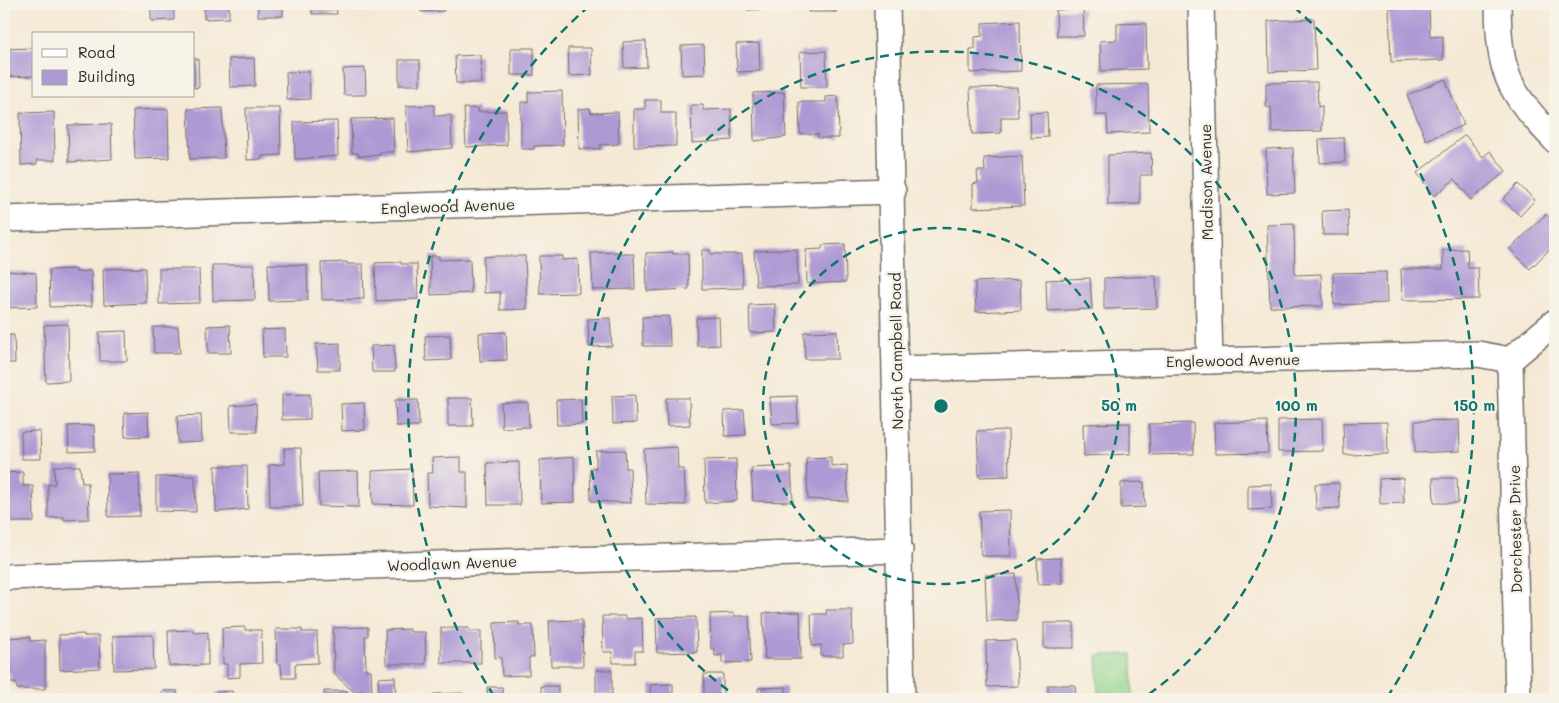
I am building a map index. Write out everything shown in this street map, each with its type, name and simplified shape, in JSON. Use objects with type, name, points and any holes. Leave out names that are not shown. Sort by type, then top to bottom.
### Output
[{"type":"street","name":"North Campbell Road","points":[[887,4],[893,191],[902,699]]},
{"type":"street","name":"Madison Avenue","points":[[1201,4],[1210,360]]},
{"type":"street","points":[[1498,4],[1499,37],[1505,72],[1515,94],[1530,114],[1555,140]]},
{"type":"street","name":"Englewood Avenue","points":[[4,219],[893,191]]},
{"type":"street","points":[[1510,360],[1555,322]]},
{"type":"street","name":"Englewood Avenue","points":[[896,369],[1478,354],[1510,360]]},
{"type":"street","name":"Dorchester Drive","points":[[1510,360],[1518,699]]},
{"type":"street","name":"Woodlawn Avenue","points":[[4,577],[900,550]]},
{"type":"green space","points":[[1132,654],[1133,699],[1098,699],[1097,655]]},
{"type":"building","points":[[151,4],[174,4],[174,20],[151,21]]},
{"type":"building","points":[[204,4],[229,4],[229,18],[204,19]]},
{"type":"building","points":[[258,4],[283,4],[283,16],[258,16]]},
{"type":"building","points":[[312,4],[336,4],[337,14],[312,14]]},
{"type":"building","points":[[366,4],[389,4],[389,7],[367,8]]},
{"type":"building","points":[[421,4],[444,4],[444,11],[421,12]]},
{"type":"building","points":[[746,4],[769,4],[769,9],[747,10]]},
{"type":"building","points":[[808,4],[835,4],[836,12],[808,12]]},
{"type":"building","points":[[1429,7],[1430,37],[1443,36],[1443,60],[1391,62],[1389,8]]},
{"type":"building","points":[[1083,9],[1084,36],[1057,36],[1056,10]]},
{"type":"building","points":[[1314,19],[1316,70],[1269,72],[1268,21]]},
{"type":"building","points":[[1020,21],[1021,71],[970,73],[970,49],[975,49],[975,37],[982,36],[982,23]]},
{"type":"building","points":[[1146,23],[1147,69],[1101,71],[1100,41],[1117,40],[1117,24]]},
{"type":"building","points":[[646,41],[647,67],[624,68],[623,42]]},
{"type":"building","points":[[759,43],[760,71],[737,72],[736,44]]},
{"type":"building","points":[[704,45],[705,74],[682,75],[681,46]]},
{"type":"building","points":[[32,48],[32,76],[5,77],[4,49]]},
{"type":"building","points":[[511,48],[534,48],[534,75],[511,75]]},
{"type":"building","points":[[568,48],[591,48],[592,75],[569,76]]},
{"type":"building","points":[[826,51],[827,87],[801,87],[800,52]]},
{"type":"building","points":[[480,55],[481,83],[456,83],[455,56]]},
{"type":"building","points":[[254,58],[255,86],[230,87],[229,59]]},
{"type":"building","points":[[195,59],[198,59],[199,87],[195,88]]},
{"type":"building","points":[[399,60],[420,60],[420,85],[399,85]]},
{"type":"building","points":[[365,68],[366,95],[344,95],[343,69]]},
{"type":"building","points":[[309,71],[310,99],[287,100],[286,72]]},
{"type":"building","points":[[1445,79],[1464,125],[1426,140],[1407,95]]},
{"type":"building","points":[[1317,82],[1318,107],[1322,106],[1322,131],[1272,132],[1271,107],[1266,107],[1266,83]]},
{"type":"building","points":[[1148,84],[1149,132],[1108,134],[1107,115],[1096,115],[1096,85]]},
{"type":"building","points":[[1017,87],[1018,117],[1001,117],[1001,133],[972,134],[970,88]]},
{"type":"building","points":[[562,91],[563,145],[534,146],[534,149],[521,149],[521,102],[528,102],[528,92]]},
{"type":"building","points":[[784,92],[786,137],[754,141],[753,93]]},
{"type":"building","points":[[838,96],[839,138],[818,138],[818,134],[800,134],[799,102],[826,102],[826,97]]},
{"type":"building","points":[[645,100],[661,100],[661,113],[676,113],[676,146],[634,147],[634,109],[645,109]]},
{"type":"building","points":[[434,105],[434,116],[451,115],[452,148],[408,152],[406,106]]},
{"type":"building","points":[[691,105],[703,105],[703,110],[731,109],[732,140],[692,143]]},
{"type":"building","points":[[222,108],[224,158],[190,159],[188,109]]},
{"type":"building","points":[[246,108],[280,108],[281,155],[262,156],[262,159],[247,160]]},
{"type":"building","points":[[464,108],[478,108],[478,112],[506,111],[507,145],[466,147]]},
{"type":"building","points":[[590,108],[591,113],[618,112],[619,144],[600,145],[600,149],[579,149],[578,109]]},
{"type":"building","points":[[168,109],[169,158],[135,159],[133,110]]},
{"type":"building","points":[[54,112],[55,160],[37,160],[37,164],[21,165],[20,113]]},
{"type":"building","points":[[1047,112],[1048,137],[1031,138],[1030,113]]},
{"type":"building","points":[[393,118],[394,152],[380,152],[380,155],[359,156],[358,153],[352,153],[351,119]]},
{"type":"building","points":[[337,121],[338,156],[295,159],[294,122]]},
{"type":"building","points":[[111,124],[112,159],[69,162],[68,125]]},
{"type":"building","points":[[1465,135],[1483,157],[1490,151],[1506,171],[1471,200],[1455,179],[1434,196],[1417,173]]},
{"type":"building","points":[[1344,138],[1345,162],[1320,163],[1319,139]]},
{"type":"building","points":[[1293,148],[1295,193],[1267,194],[1266,149]]},
{"type":"building","points":[[1151,153],[1152,175],[1140,175],[1140,204],[1108,205],[1108,155]]},
{"type":"building","points":[[1022,156],[1024,206],[973,208],[973,184],[978,183],[977,171],[985,171],[984,158]]},
{"type":"building","points":[[1518,184],[1535,200],[1520,216],[1503,199]]},
{"type":"building","points":[[1348,210],[1349,235],[1323,235],[1322,211]]},
{"type":"building","points":[[1546,214],[1555,223],[1555,244],[1530,269],[1510,249]]},
{"type":"building","points":[[1294,224],[1295,275],[1321,274],[1323,306],[1270,307],[1267,225]]},
{"type":"building","points":[[845,244],[846,282],[807,284],[806,250],[822,249],[822,245]]},
{"type":"building","points":[[797,249],[798,285],[756,286],[754,251]]},
{"type":"building","points":[[1467,249],[1468,268],[1478,268],[1479,299],[1402,300],[1401,269],[1443,269],[1443,250]]},
{"type":"building","points":[[702,250],[710,250],[710,254],[742,254],[743,288],[702,289]]},
{"type":"building","points":[[618,252],[619,254],[634,254],[635,289],[593,290],[591,253]]},
{"type":"building","points":[[673,252],[673,254],[688,254],[689,289],[647,291],[646,253]]},
{"type":"building","points":[[430,256],[439,256],[439,260],[470,259],[471,293],[431,295]]},
{"type":"building","points":[[525,256],[527,309],[500,310],[500,292],[484,293],[483,257]]},
{"type":"building","points":[[539,256],[562,256],[562,260],[578,259],[579,293],[540,294]]},
{"type":"building","points":[[347,262],[347,264],[363,264],[364,299],[322,300],[321,263]]},
{"type":"building","points":[[401,262],[401,264],[417,264],[418,299],[376,301],[375,263]]},
{"type":"building","points":[[268,264],[307,265],[308,300],[269,301]]},
{"type":"building","points":[[212,265],[254,265],[255,300],[213,301]]},
{"type":"building","points":[[145,268],[146,303],[104,305],[103,269]]},
{"type":"building","points":[[76,269],[76,272],[91,271],[92,306],[50,307],[49,270]]},
{"type":"building","points":[[159,269],[199,269],[200,303],[159,304]]},
{"type":"building","points":[[4,271],[36,273],[37,307],[4,308]]},
{"type":"building","points":[[1386,272],[1387,303],[1334,305],[1333,273]]},
{"type":"building","points":[[1156,276],[1157,308],[1104,309],[1104,278]]},
{"type":"building","points":[[1090,278],[1092,309],[1047,311],[1046,280]]},
{"type":"building","points":[[1020,280],[1021,310],[976,312],[975,282]]},
{"type":"building","points":[[775,304],[776,332],[750,333],[749,305]]},
{"type":"building","points":[[669,316],[670,346],[643,346],[642,317]]},
{"type":"building","points":[[719,317],[720,345],[697,346],[696,318]]},
{"type":"building","points":[[610,318],[612,346],[589,347],[588,319]]},
{"type":"building","points":[[68,324],[69,381],[46,382],[44,325]]},
{"type":"building","points":[[230,325],[231,353],[208,353],[207,326]]},
{"type":"building","points":[[153,327],[178,327],[180,353],[154,353]]},
{"type":"building","points":[[285,329],[286,357],[263,357],[262,330]]},
{"type":"building","points":[[126,331],[127,361],[100,361],[99,332]]},
{"type":"building","points":[[837,331],[838,359],[805,359],[804,332]]},
{"type":"building","points":[[506,332],[507,360],[480,361],[479,333]]},
{"type":"building","points":[[4,335],[14,335],[15,363],[4,363]]},
{"type":"building","points":[[450,335],[451,360],[426,361],[425,336]]},
{"type":"building","points":[[340,343],[340,370],[318,370],[316,344]]},
{"type":"building","points":[[394,345],[395,372],[372,372],[371,346]]},
{"type":"building","points":[[310,394],[310,419],[282,420],[282,395]]},
{"type":"building","points":[[635,395],[636,423],[613,424],[612,396]]},
{"type":"building","points":[[797,396],[798,423],[772,424],[770,397]]},
{"type":"building","points":[[448,398],[472,398],[473,426],[448,426]]},
{"type":"building","points":[[666,398],[689,398],[690,425],[667,426]]},
{"type":"building","points":[[581,399],[582,424],[557,425],[556,400]]},
{"type":"building","points":[[395,400],[418,400],[419,426],[396,426]]},
{"type":"building","points":[[528,402],[529,427],[502,428],[501,403]]},
{"type":"building","points":[[364,403],[365,430],[342,431],[341,404]]},
{"type":"building","points":[[256,404],[257,432],[231,432],[230,406]]},
{"type":"building","points":[[744,410],[746,435],[725,436],[724,411]]},
{"type":"building","points":[[148,412],[149,436],[125,437],[124,413]]},
{"type":"building","points":[[201,415],[202,442],[178,443],[177,416]]},
{"type":"building","points":[[1322,419],[1323,451],[1278,452],[1278,420]]},
{"type":"building","points":[[1459,420],[1460,451],[1415,453],[1415,421]]},
{"type":"building","points":[[1267,421],[1268,453],[1215,454],[1214,423]]},
{"type":"building","points":[[1387,422],[1388,454],[1344,455],[1343,423]]},
{"type":"building","points":[[1130,423],[1130,454],[1084,456],[1083,424]]},
{"type":"building","points":[[1193,423],[1194,454],[1150,455],[1149,424]]},
{"type":"building","points":[[94,425],[95,451],[69,452],[68,426]]},
{"type":"building","points":[[1008,430],[1009,476],[979,477],[977,431]]},
{"type":"building","points":[[40,431],[41,459],[22,459],[21,432]]},
{"type":"building","points":[[677,447],[678,469],[684,469],[686,505],[646,504],[644,449]]},
{"type":"building","points":[[284,448],[301,448],[303,506],[270,507],[269,465],[285,464]]},
{"type":"building","points":[[625,450],[626,468],[630,468],[631,503],[591,501],[590,468],[596,468],[596,451]]},
{"type":"building","points":[[461,457],[461,472],[467,472],[467,508],[428,506],[427,473],[433,473],[432,458]]},
{"type":"building","points":[[574,457],[575,502],[541,503],[540,460]]},
{"type":"building","points":[[831,457],[831,466],[847,465],[848,501],[808,499],[806,458]]},
{"type":"building","points":[[736,459],[737,501],[705,503],[704,460]]},
{"type":"building","points":[[519,462],[520,505],[488,505],[487,463]]},
{"type":"building","points":[[54,466],[80,466],[82,483],[88,483],[89,519],[64,520],[64,517],[48,518],[48,484],[55,484]]},
{"type":"building","points":[[215,466],[247,466],[248,509],[216,512]]},
{"type":"building","points":[[791,466],[793,502],[753,501],[751,468]]},
{"type":"building","points":[[412,469],[413,505],[373,504],[372,471]]},
{"type":"building","points":[[358,471],[359,507],[319,506],[318,472]]},
{"type":"building","points":[[23,472],[23,486],[33,486],[34,522],[8,522],[8,519],[4,519],[4,473]]},
{"type":"building","points":[[139,473],[140,516],[108,517],[107,474]]},
{"type":"building","points":[[195,476],[196,512],[156,511],[156,477]]},
{"type":"building","points":[[1403,478],[1404,503],[1380,504],[1379,479]]},
{"type":"building","points":[[1433,478],[1457,478],[1458,503],[1434,503]]},
{"type":"building","points":[[1144,482],[1145,507],[1121,508],[1121,483]]},
{"type":"building","points":[[1339,483],[1340,508],[1316,509],[1315,484]]},
{"type":"building","points":[[1271,484],[1272,509],[1248,510],[1248,485]]},
{"type":"building","points":[[1010,510],[1011,556],[981,556],[979,511]]},
{"type":"building","points":[[1061,558],[1062,583],[1038,584],[1037,559]]},
{"type":"building","points":[[1016,574],[1017,620],[987,621],[985,575]]},
{"type":"building","points":[[826,610],[852,610],[853,644],[843,645],[843,656],[821,656],[821,645],[812,646],[811,614],[827,614]]},
{"type":"building","points":[[800,612],[801,659],[765,659],[763,613]]},
{"type":"building","points":[[734,613],[735,616],[749,616],[751,662],[722,663],[722,655],[715,656],[714,649],[711,649],[710,614]]},
{"type":"building","points":[[602,616],[625,616],[625,619],[642,618],[643,651],[635,651],[635,663],[613,663],[612,652],[603,652]]},
{"type":"building","points":[[696,617],[697,652],[657,653],[656,618]]},
{"type":"building","points":[[582,620],[583,666],[551,666],[549,621]]},
{"type":"building","points":[[519,622],[519,625],[533,625],[534,657],[529,657],[529,675],[502,676],[501,657],[495,658],[494,623]]},
{"type":"building","points":[[1044,623],[1074,623],[1074,648],[1044,648]]},
{"type":"building","points":[[245,627],[245,630],[261,630],[262,663],[240,664],[240,677],[227,678],[227,664],[223,664],[222,628]]},
{"type":"building","points":[[368,627],[368,636],[365,636],[366,670],[371,670],[372,691],[353,691],[334,674],[333,628]]},
{"type":"building","points":[[441,628],[469,628],[469,631],[481,631],[481,663],[441,663]]},
{"type":"building","points":[[276,629],[302,629],[302,632],[317,632],[318,663],[295,664],[295,678],[282,678],[281,664],[277,664]]},
{"type":"building","points":[[410,629],[410,632],[425,632],[426,664],[386,664],[385,630]]},
{"type":"building","points":[[193,630],[194,633],[208,632],[208,665],[169,666],[168,631]]},
{"type":"building","points":[[84,634],[84,636],[99,636],[100,668],[60,670],[59,635]]},
{"type":"building","points":[[153,635],[154,669],[114,670],[113,636]]},
{"type":"building","points":[[30,637],[30,641],[45,640],[45,689],[17,689],[16,683],[11,683],[10,673],[6,673],[5,638]]},
{"type":"building","points":[[1016,640],[1018,686],[987,687],[986,641]]},
{"type":"building","points":[[596,670],[612,670],[612,694],[596,695]]},
{"type":"building","points":[[704,674],[723,674],[723,694],[704,695]]},
{"type":"building","points":[[395,677],[396,699],[379,699],[378,678]]},
{"type":"building","points":[[673,684],[673,699],[651,699],[650,685]]},
{"type":"building","points":[[1048,685],[1075,685],[1076,699],[1048,699]]},
{"type":"building","points":[[541,686],[558,686],[558,699],[542,699]]},
{"type":"building","points":[[487,687],[502,687],[503,699],[488,699]]},
{"type":"building","points":[[786,687],[786,699],[758,699],[758,688]]},
{"type":"building","points":[[162,691],[177,691],[177,699],[162,699]]},
{"type":"building","points":[[232,691],[233,699],[216,699],[216,692]]},
{"type":"building","points":[[324,691],[347,691],[348,699],[324,699]]},
{"type":"building","points":[[463,693],[463,699],[433,699],[433,694]]},
{"type":"building","points":[[71,695],[71,699],[54,699],[54,696]]},
{"type":"building","points":[[269,696],[293,696],[293,699],[270,699]]}]
